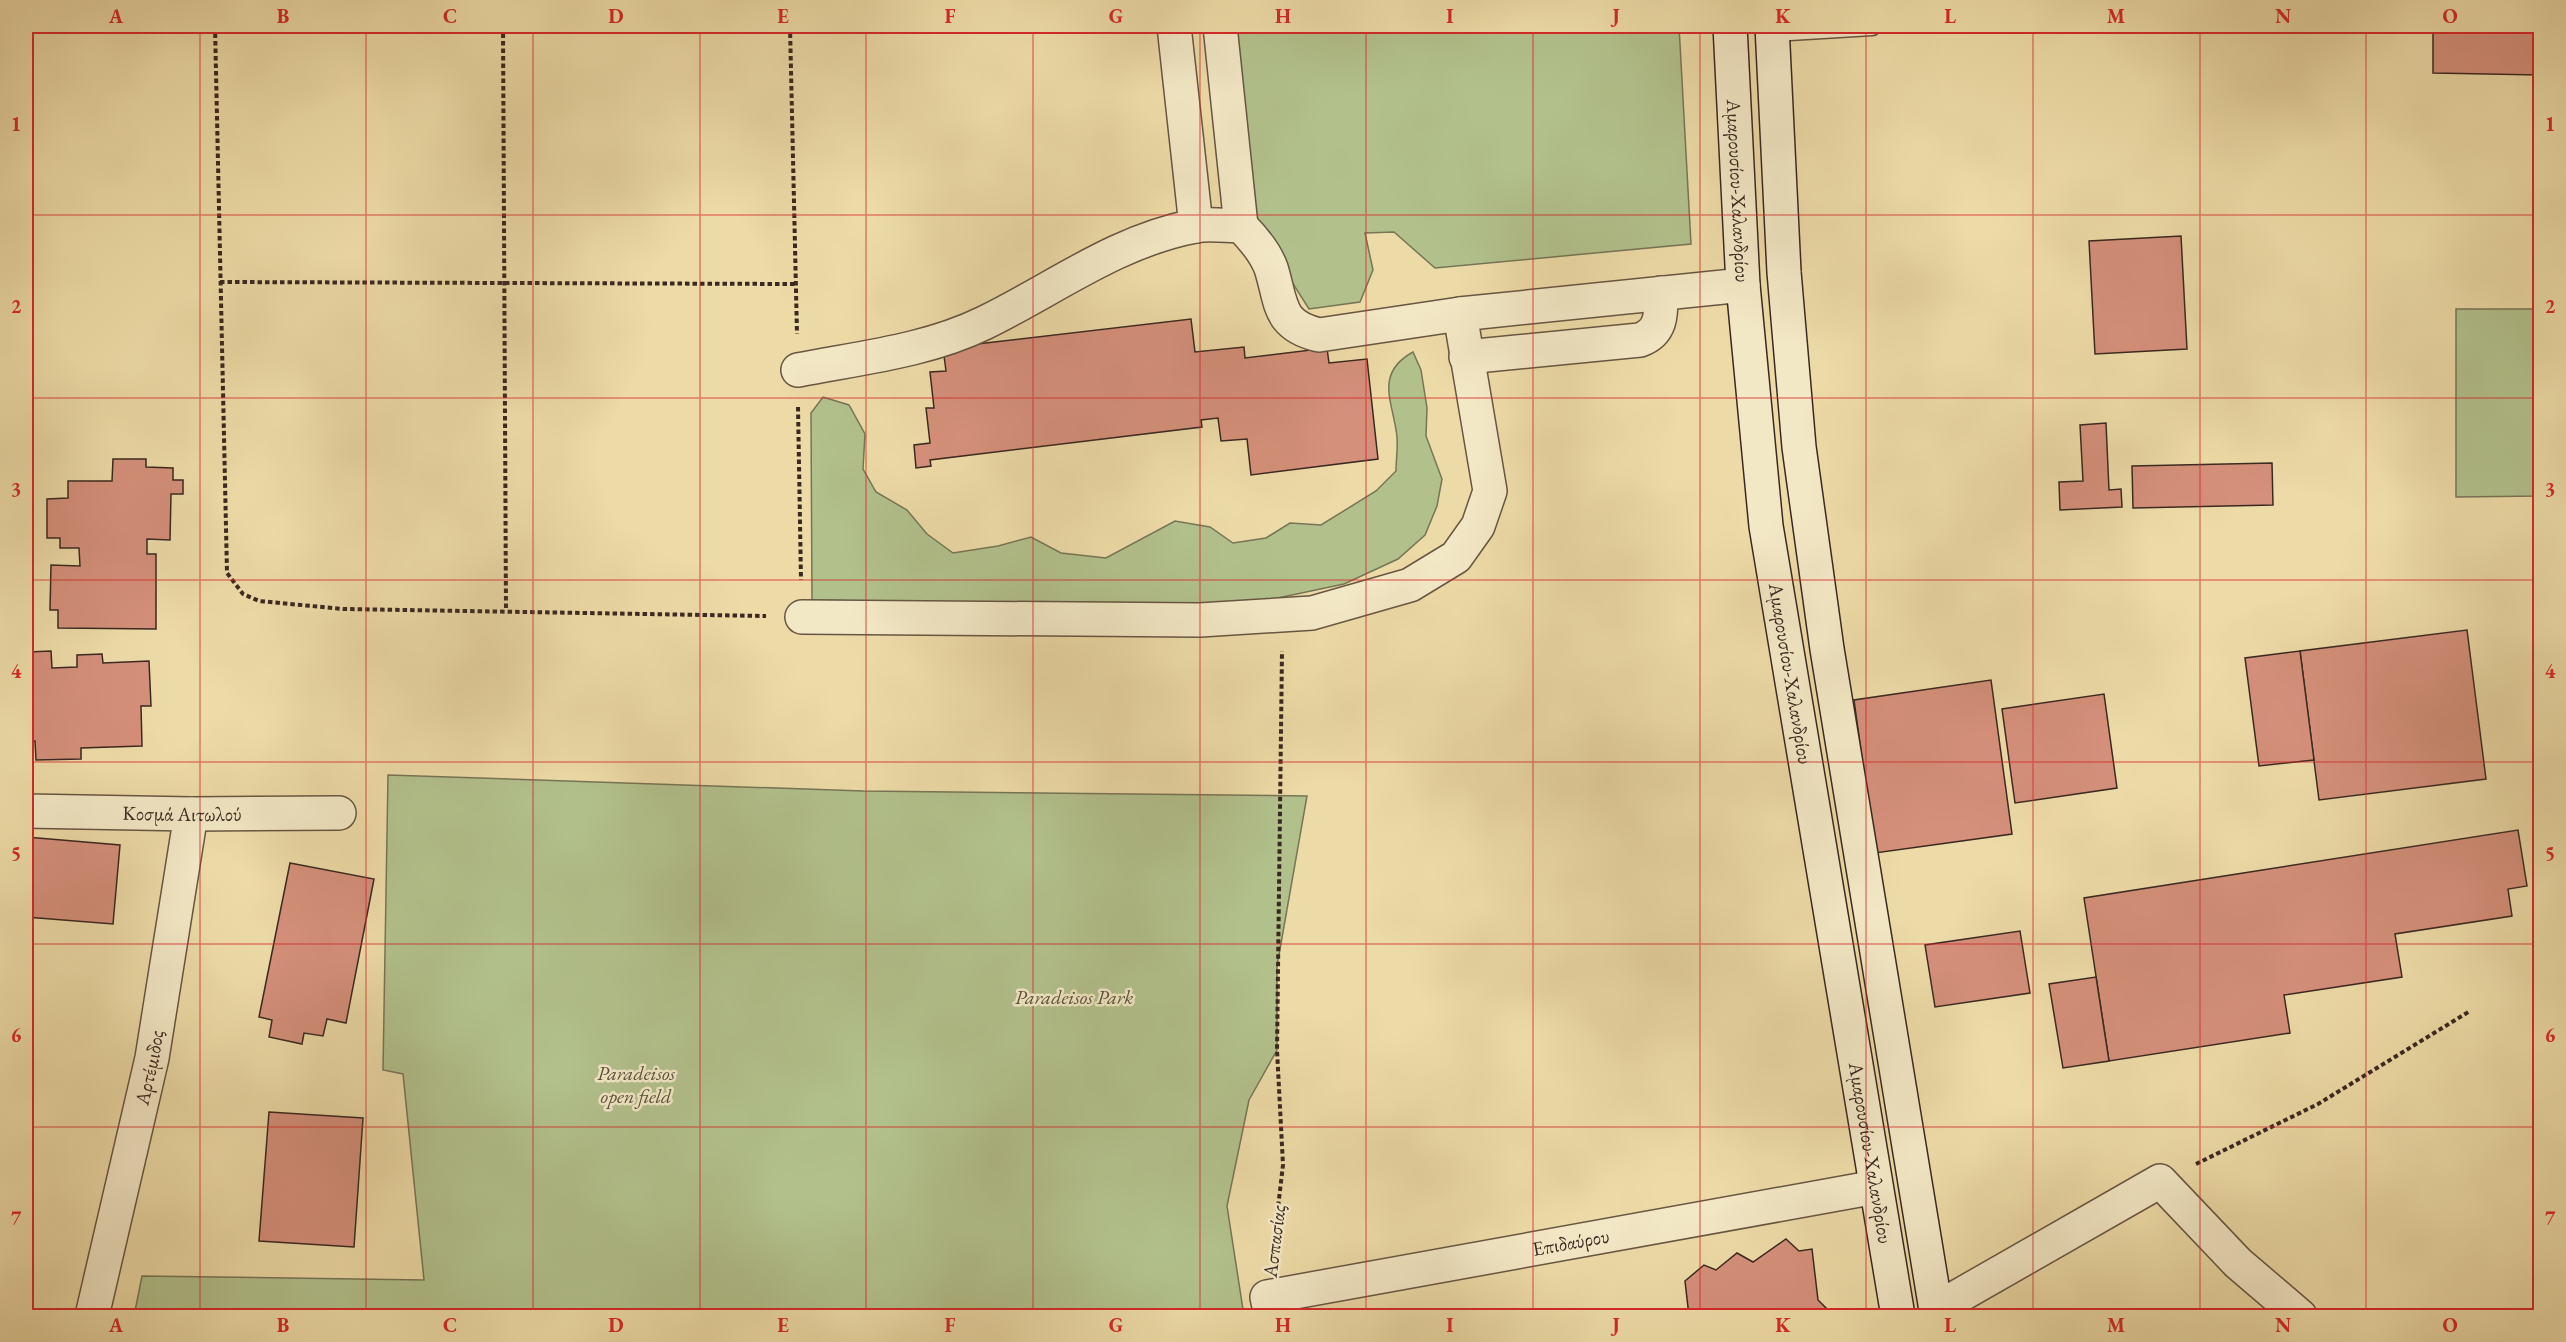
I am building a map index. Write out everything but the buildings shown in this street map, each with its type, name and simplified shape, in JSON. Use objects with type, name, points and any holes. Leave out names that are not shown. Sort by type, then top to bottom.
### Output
[{"type":"street","points":[[1174,26],[1197,226]]},
{"type":"street","points":[[1220,26],[1241,226],[1253,238],[1270,267],[1284,314],[1298,328],[1307,332],[1331,334],[1460,314],[1743,285]]},
{"type":"street","name":"Αμαρουσίου-Χαλανδρίου","points":[[1730,26],[1743,285],[1766,526],[1898,1317]]},
{"type":"street","name":"Αμαρουσίου-Χαλανδρίου","points":[[1772,29],[1784,272],[1799,447],[1827,649],[1936,1313]]},
{"type":"street","points":[[798,370],[911,348],[983,324],[1087,265],[1123,249],[1197,226],[1241,226]]},
{"type":"street","points":[[1466,357],[1640,340],[1656,330],[1661,317],[1660,293]]},
{"type":"street","points":[[802,617],[1200,620],[1312,613],[1410,585],[1456,557],[1478,526],[1490,490],[1460,314]]},
{"type":"street","name":"Κοσμά Αιτωλού","points":[[26,811],[191,814],[339,813]]},
{"type":"street","name":"Αρτέμιδος","points":[[92,1317],[152,1059],[191,814]]},
{"type":"street","points":[[1936,1313],[2160,1181],[2238,1263],[2300,1317]]},
{"type":"street","name":"Επιδαύρου","points":[[1269,1307],[1876,1187]]},
{"type":"lane","points":[[1772,29],[1872,26]]},
{"type":"path","points":[[215,26],[227,573],[234,585],[243,594],[259,601],[343,609],[802,617],[790,26]]},
{"type":"path","points":[[503,26],[506,611]]},
{"type":"path","points":[[220,282],[796,284]]},
{"type":"path","name":"Ασπασίας","points":[[1269,1307],[1283,1165],[1277,1050],[1277,966],[1283,614]]},
{"type":"path","points":[[2160,1181],[2318,1104],[2470,1011]]},
{"type":"green space","points":[[1233,26],[1679,26],[1691,244],[1435,268],[1394,232],[1365,233],[1373,270],[1360,302],[1309,309],[1264,238],[1250,204]]},
{"type":"green space","points":[[2456,309],[2540,309],[2540,496],[2456,497]]},
{"type":"green space","points":[[1413,352],[1421,370],[1427,408],[1426,436],[1442,479],[1437,506],[1425,535],[1398,559],[1344,584],[1273,599],[1171,608],[812,600],[811,413],[823,397],[849,405],[865,434],[863,469],[876,492],[907,510],[927,534],[953,553],[998,546],[1031,537],[1061,553],[1106,558],[1175,521],[1210,527],[1233,543],[1266,538],[1290,523],[1321,525],[1376,491],[1396,471],[1397,437],[1390,401],[1390,380],[1393,370]]},
{"type":"green space","points":[[388,775],[863,791],[1307,796],[1277,966],[1277,1050],[1249,1100],[1227,1206],[1244,1316],[134,1316],[142,1276],[424,1280],[403,1074],[383,1070]]},
{"type":"park label","name":"Paradeisos Park","points":[[1074,997]]},
{"type":"park label","name":"Paradeisos open field","points":[[636,1084]]}]
